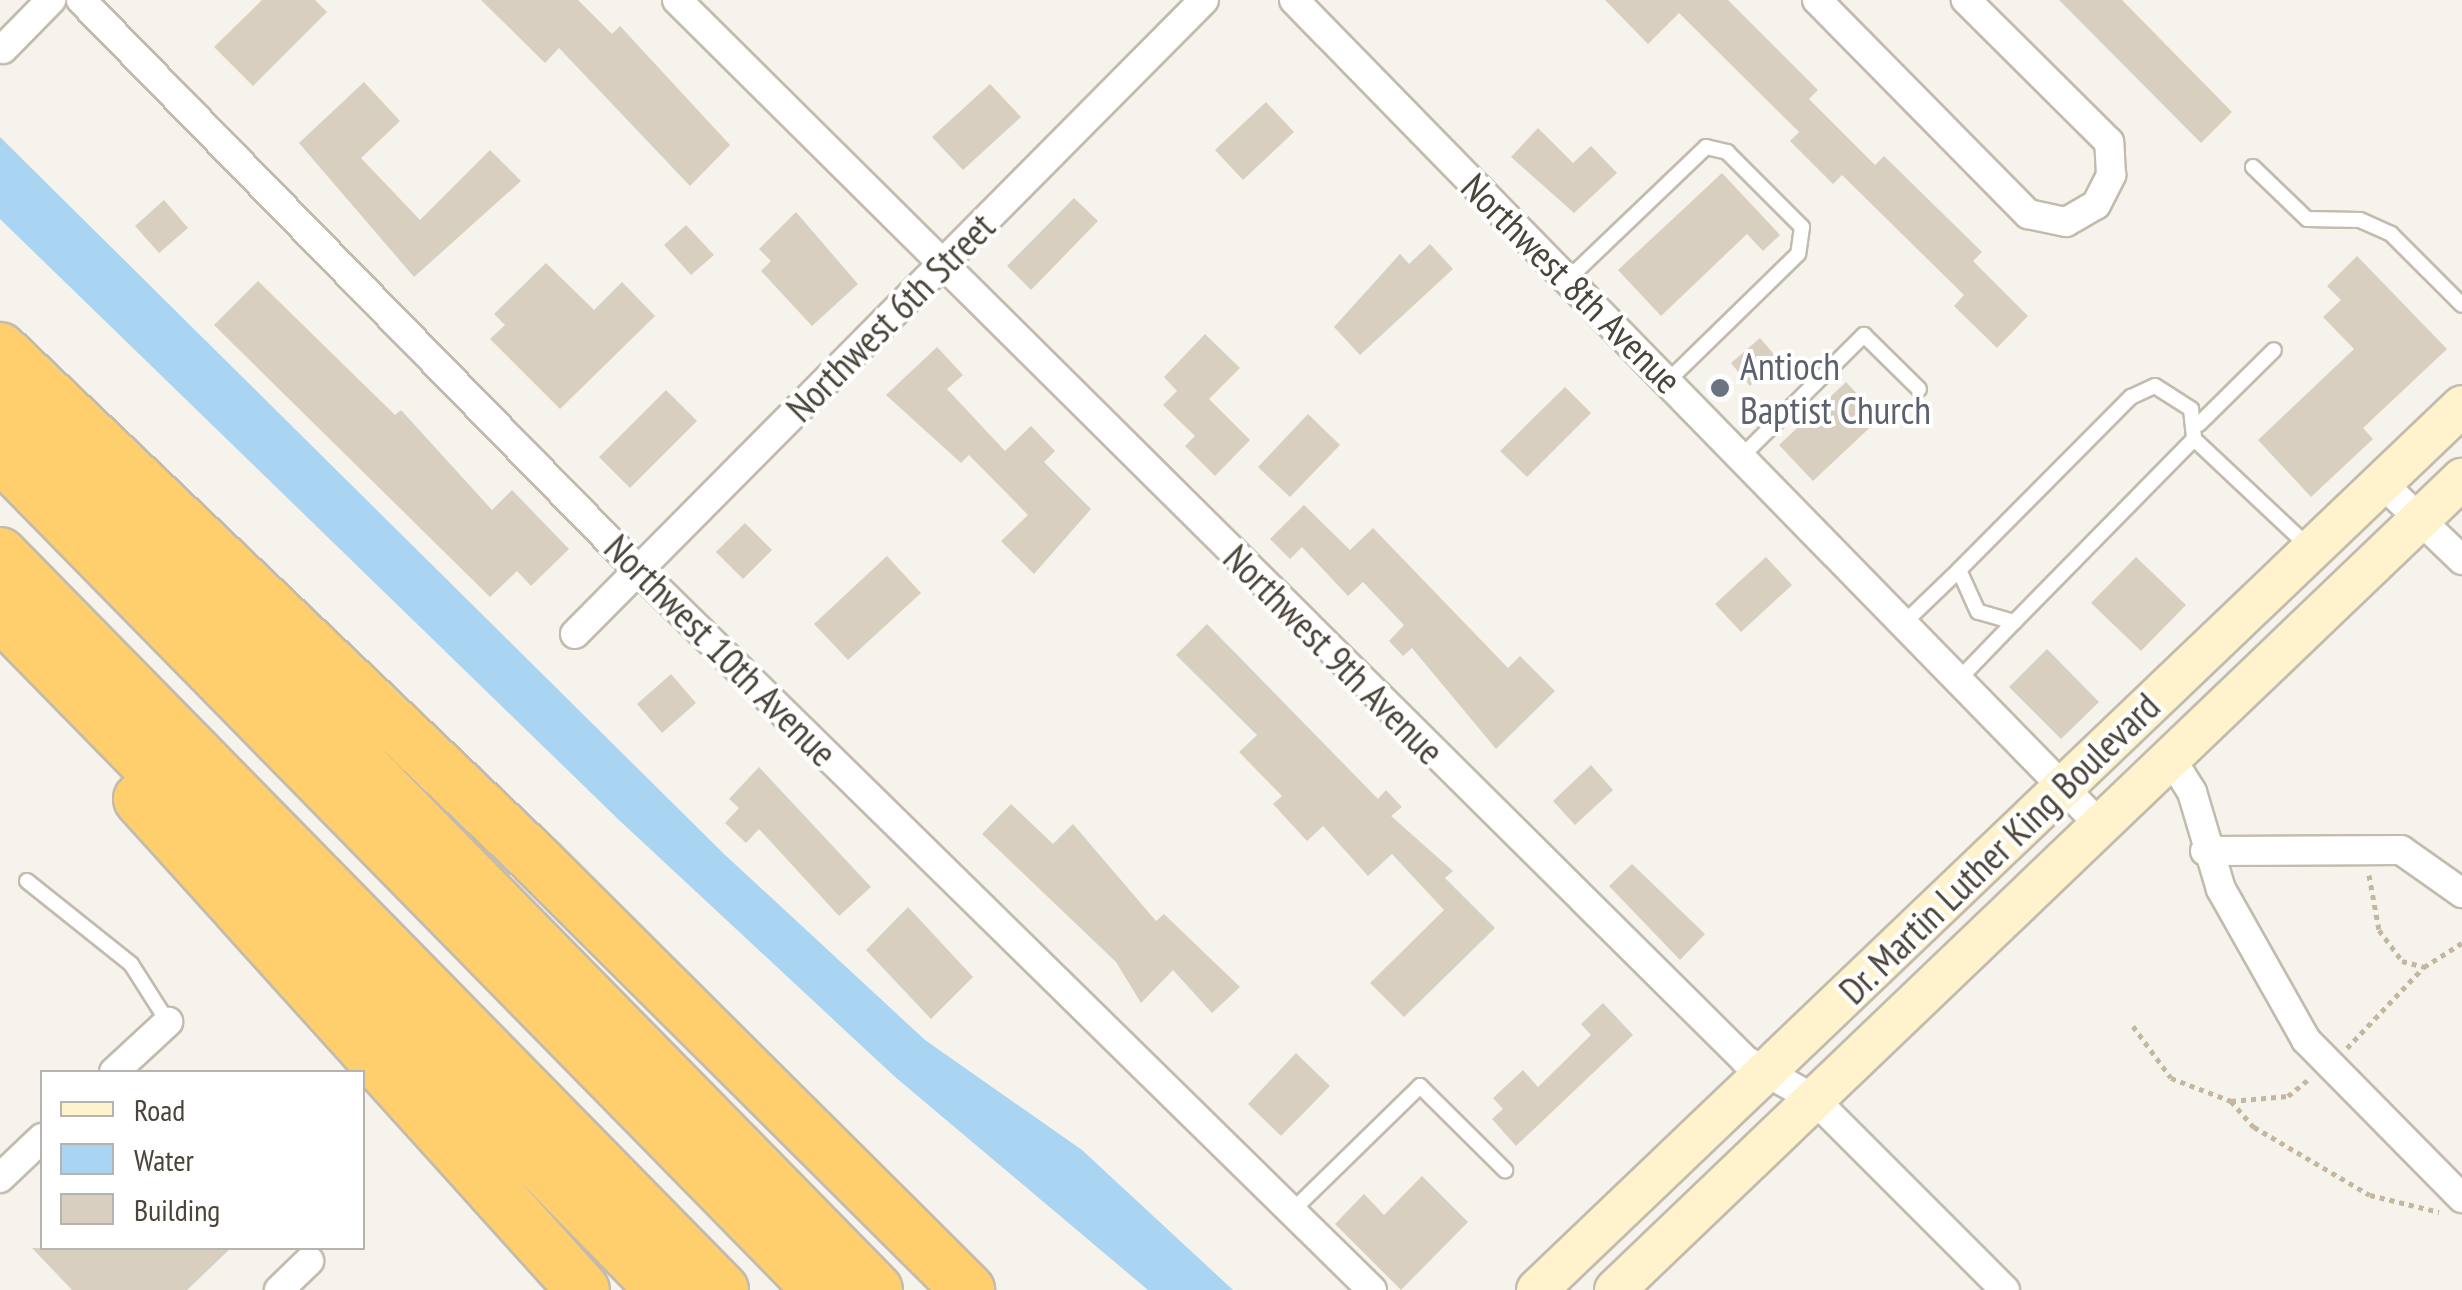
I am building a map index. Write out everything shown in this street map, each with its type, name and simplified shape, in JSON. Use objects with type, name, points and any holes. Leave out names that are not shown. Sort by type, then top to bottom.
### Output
[{"type":"highway","points":[[0,350],[550,874],[968,1290]]},
{"type":"highway","points":[[0,398],[876,1290]]},
{"type":"highway","points":[[0,454],[820,1290]]},
{"type":"highway","points":[[0,554],[722,1290]]},
{"type":"highway","points":[[0,613],[663,1290]]},
{"type":"highway","points":[[0,627],[202,876],[583,1290]]},
{"type":"main road","name":"Dr. Martin Luther King Boulevard","points":[[1537,1290],[2462,406]]},
{"type":"main road","name":"Dr. Martin Luther King Boulevard","points":[[1615,1290],[2462,479]]},
{"type":"street","points":[[4,49],[51,0]]},
{"type":"street","name":"Northwest 10th Avenue","points":[[82,0],[636,568],[1372,1290]]},
{"type":"street","name":"Northwest 9th Avenue","points":[[677,0],[942,267],[1762,1074],[1814,1099],[2004,1290]]},
{"type":"street","name":"Northwest 6th Street","points":[[575,634],[636,568],[942,267],[1204,0]]},
{"type":"street","name":"Northwest 8th Avenue","points":[[1294,0],[2065,784],[2100,825]]},
{"type":"street","points":[[1817,0],[2028,214],[2066,222],[2096,205],[2111,175],[2109,142],[1966,0]]},
{"type":"street","points":[[2382,483],[2462,560]]},
{"type":"street","points":[[2170,756],[2192,792],[2206,850],[2306,1040],[2454,1205]]},
{"type":"street","points":[[2206,850],[2366,850],[2424,859],[2462,894]]},
{"type":"street","points":[[116,1070],[168,1022]]},
{"type":"street","points":[[0,1178],[40,1140]]},
{"type":"street","points":[[279,1290],[310,1261]]},
{"type":"lane","points":[[1568,279],[1706,147],[1727,152],[1802,227],[1798,254],[1668,381]]},
{"type":"lane","points":[[2253,167],[2308,219],[2360,220],[2390,234],[2462,304]]},
{"type":"lane","points":[[1742,456],[1864,335],[1919,389]]},
{"type":"lane","points":[[1960,678],[2274,350]]},
{"type":"lane","points":[[1905,622],[2140,390],[2169,390],[2196,432],[2312,550]]},
{"type":"lane","points":[[1959,570],[1971,606],[2014,622]]},
{"type":"lane","points":[[28,882],[131,964],[168,1022]]},
{"type":"lane","points":[[1292,1212],[1420,1086],[1504,1170]]},
{"type":"path","points":[[2366,850],[2379,930],[2402,961],[2424,967]]},
{"type":"path","points":[[2231,1101],[2254,1127],[2370,1196],[2411,1212],[2454,1205]]},
{"type":"water","points":[[0,137],[723,853],[925,1040],[1082,1150],[1233,1290],[1148,1290],[894,1076],[619,820],[0,219]]},
{"type":"building","points":[[262,0],[315,0],[327,12],[253,86],[214,47]]},
{"type":"building","points":[[481,0],[578,0],[612,34],[620,26],[730,145],[690,186],[559,48],[545,63]]},
{"type":"building","points":[[1605,0],[1728,0],[1818,90],[1809,99],[1875,165],[1884,156],[1982,252],[1973,261],[2028,316],[1997,348],[1954,306],[1964,295],[1842,175],[1833,184],[1790,141],[1799,132],[1679,13],[1648,44]]},
{"type":"building","points":[[2059,0],[2122,0],[2232,112],[2201,143]]},
{"type":"building","points":[[364,82],[400,121],[361,158],[420,220],[490,150],[521,181],[414,277],[299,143]]},
{"type":"building","points":[[990,84],[1021,117],[963,170],[932,137]]},
{"type":"building","points":[[1266,102],[1294,132],[1243,180],[1215,150]]},
{"type":"building","points":[[1538,128],[1573,163],[1591,146],[1617,173],[1574,213],[1511,157]]},
{"type":"building","points":[[1722,173],[1780,235],[1763,251],[1747,234],[1661,316],[1618,270]]},
{"type":"building","points":[[1074,198],[1098,221],[1031,290],[1007,266]]},
{"type":"building","points":[[164,200],[188,228],[159,253],[135,226]]},
{"type":"building","points":[[796,212],[858,284],[812,326],[761,271],[771,261],[759,249]]},
{"type":"building","points":[[686,225],[714,255],[691,275],[664,245]]},
{"type":"building","points":[[1430,244],[1453,269],[1360,355],[1334,327],[1400,254],[1409,264]]},
{"type":"building","points":[[2357,256],[2447,349],[2363,428],[2373,439],[2311,497],[2258,440],[2354,349],[2323,317],[2341,300],[2327,286]]},
{"type":"building","points":[[546,263],[594,310],[622,282],[655,316],[560,409],[490,339],[505,325],[494,314]]},
{"type":"building","points":[[258,281],[395,415],[401,410],[492,510],[512,490],[569,549],[531,586],[517,571],[490,597],[214,325]]},
{"type":"building","points":[[1205,334],[1240,368],[1209,399],[1250,440],[1215,476],[1185,446],[1195,436],[1163,405],[1177,391],[1164,377]]},
{"type":"building","points":[[1760,338],[1779,360],[1750,386],[1731,363]]},
{"type":"building","points":[[937,347],[963,375],[947,389],[1005,451],[1031,426],[1055,451],[1044,462],[1091,509],[1034,574],[1001,541],[1028,515],[969,455],[961,463],[886,395]]},
{"type":"building","points":[[1846,382],[1880,418],[1813,481],[1779,445]]},
{"type":"building","points":[[1565,387],[1591,413],[1527,477],[1500,451]]},
{"type":"building","points":[[666,390],[697,421],[630,488],[599,457]]},
{"type":"building","points":[[1308,414],[1340,445],[1290,497],[1258,467]]},
{"type":"building","points":[[1304,505],[1350,550],[1373,528],[1508,668],[1520,656],[1555,691],[1496,749],[1412,648],[1403,656],[1389,641],[1404,625],[1363,582],[1348,596],[1302,547],[1290,559],[1270,539]]},
{"type":"building","points":[[745,523],[772,550],[743,579],[716,552]]},
{"type":"building","points":[[887,556],[921,593],[848,660],[814,624]]},
{"type":"building","points":[[1766,557],[1792,585],[1741,632],[1715,604]]},
{"type":"building","points":[[2136,557],[2186,605],[2141,651],[2091,603]]},
{"type":"building","points":[[1207,624],[1378,799],[1386,790],[1402,807],[1391,816],[1453,871],[1445,878],[1495,928],[1404,1017],[1370,983],[1444,910],[1392,854],[1368,876],[1323,826],[1307,841],[1273,804],[1282,796],[1239,752],[1257,735],[1176,655]]},
{"type":"building","points":[[2047,649],[2099,702],[2061,739],[2009,687]]},
{"type":"building","points":[[671,674],[696,703],[662,733],[637,704]]},
{"type":"building","points":[[1591,765],[1613,790],[1575,825],[1553,801]]},
{"type":"building","points":[[759,767],[871,887],[839,916],[759,829],[746,843],[725,823],[739,808],[729,799]]},
{"type":"building","points":[[1011,804],[1053,844],[1073,824],[1156,921],[1164,914],[1240,987],[1212,1013],[1173,970],[1141,1003],[1116,962],[982,834]]},
{"type":"building","points":[[1632,864],[1705,934],[1680,960],[1609,886]]},
{"type":"building","points":[[908,907],[973,977],[931,1019],[866,950]]},
{"type":"building","points":[[1603,1003],[1633,1035],[1516,1146],[1492,1119],[1503,1109],[1493,1098],[1523,1070],[1538,1087],[1591,1035],[1581,1024]]},
{"type":"building","points":[[1296,1053],[1330,1086],[1281,1136],[1248,1104]]},
{"type":"building","points":[[1422,1176],[1468,1222],[1401,1290],[1335,1224],[1364,1194],[1384,1215]]},
{"type":"building","points":[[32,1248],[229,1250],[187,1290],[72,1290]]},
{"type":"place","name":"Antioch Baptist Church","points":[[1720,388]]}]
